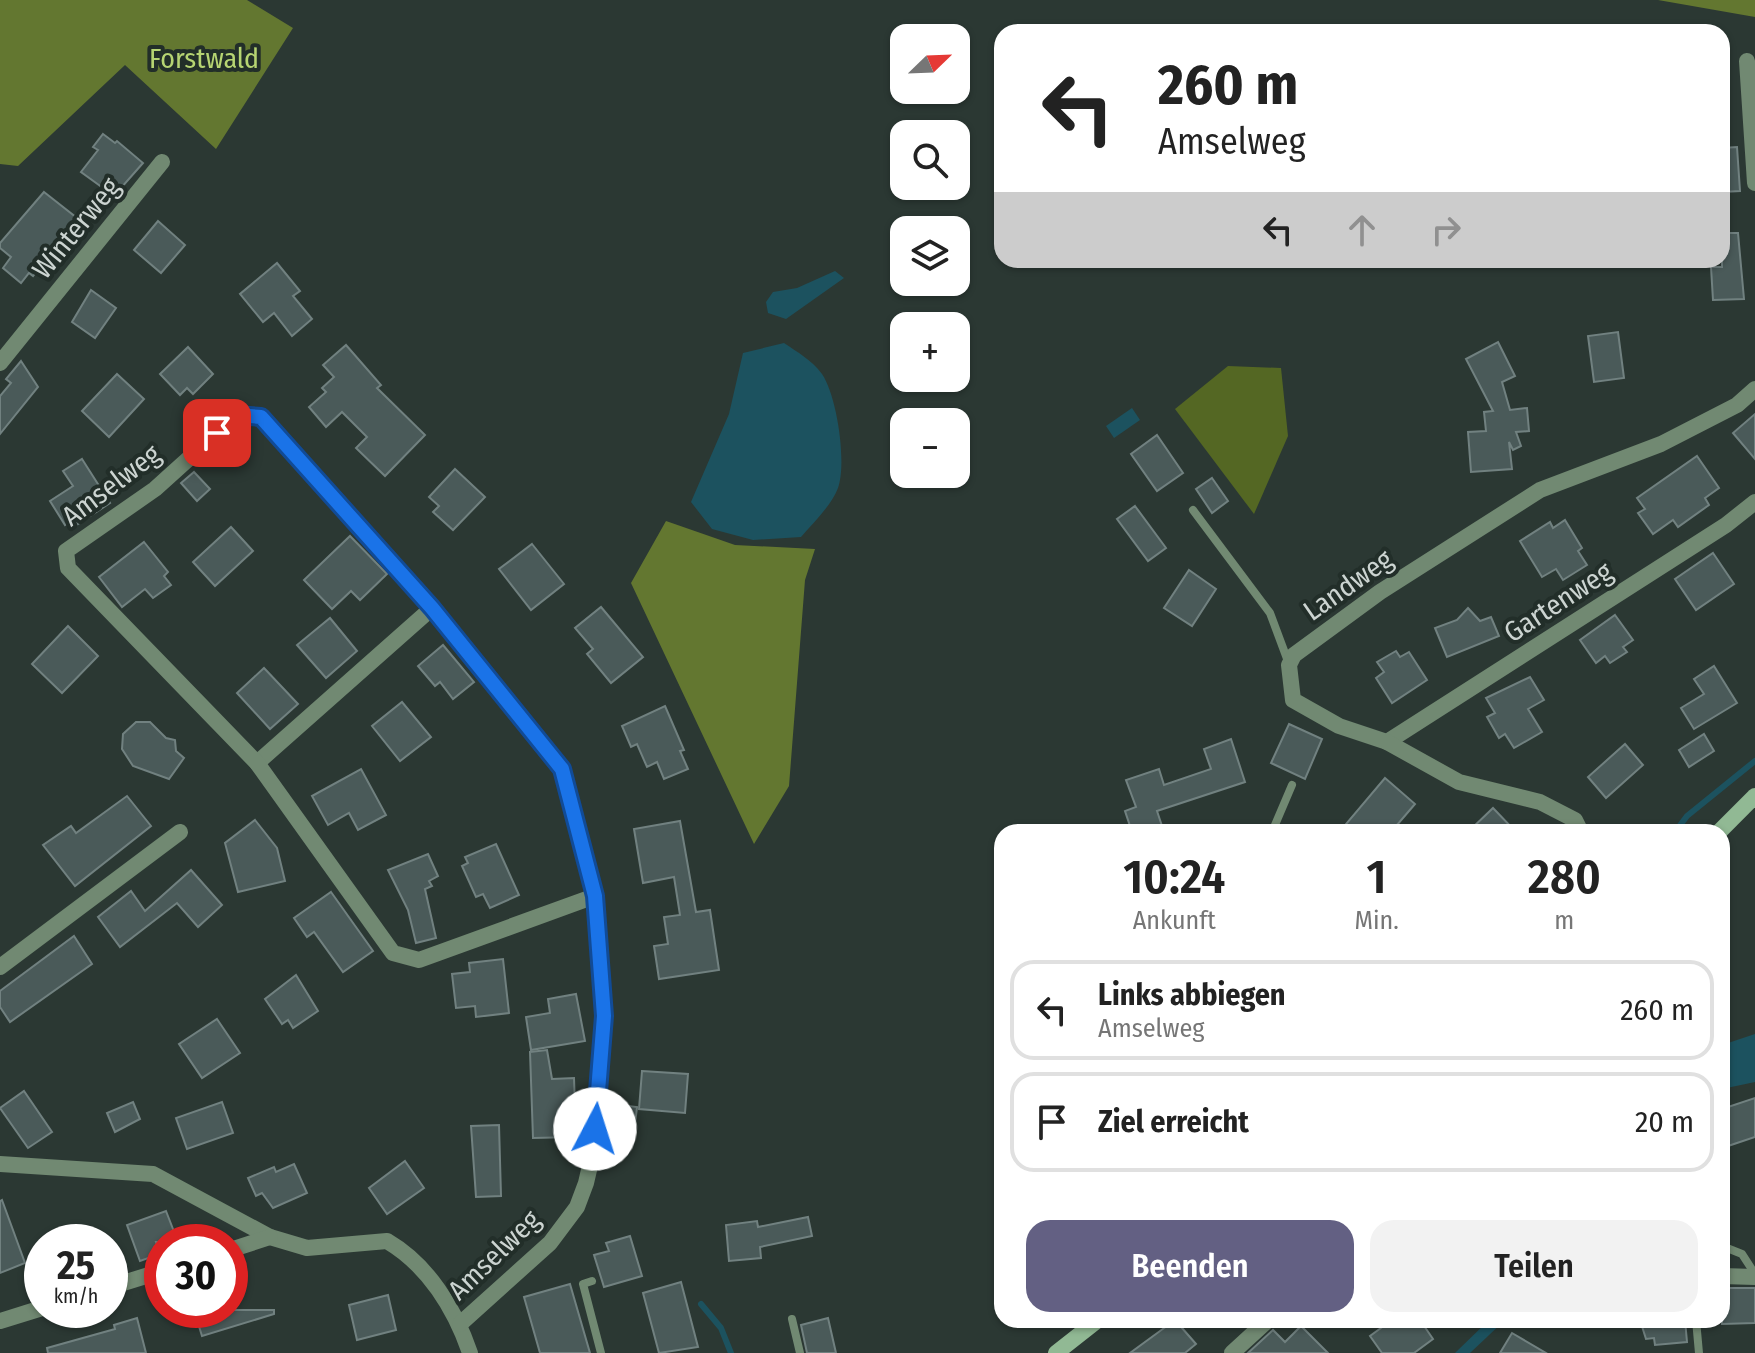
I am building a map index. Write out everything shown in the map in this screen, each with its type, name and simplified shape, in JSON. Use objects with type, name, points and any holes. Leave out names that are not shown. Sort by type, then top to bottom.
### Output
[{"type":"main road","points":[[1727,824],[1755,796]]},
{"type":"main road","points":[[1056,1353],[1088,1328]]},
{"type":"street","points":[[1747,61],[1755,183]]},
{"type":"street","name":"Winterweg","points":[[0,363],[162,162]]},
{"type":"street","name":"Landweg","points":[[1289,665],[1294,655],[1380,592],[1540,490],[1661,444],[1737,405],[1755,389]]},
{"type":"street","name":"Amselweg","points":[[460,1324],[550,1243],[577,1207],[592,1157],[604,1016],[595,896],[562,769],[432,608],[261,417],[237,415],[155,489],[66,551],[68,568],[257,763],[393,953],[419,960],[595,896]]},
{"type":"street","name":"Gartenweg","points":[[1387,742],[1726,525],[1755,502]]},
{"type":"street","points":[[257,763],[432,608]]},
{"type":"street","points":[[1289,665],[1293,700],[1339,726],[1387,742],[1459,782],[1540,802],[1575,820],[1577,824]]},
{"type":"street","points":[[0,967],[180,832]]},
{"type":"street","points":[[0,1164],[153,1174],[270,1237],[307,1248],[387,1241],[422,1267],[460,1324],[470,1353]]},
{"type":"street","points":[[248,1244],[270,1237]]},
{"type":"street","points":[[1730,1276],[1755,1276]]},
{"type":"street","points":[[0,1321],[24,1314]]},
{"type":"street","points":[[1232,1353],[1259,1328]]},
{"type":"lane","points":[[1193,510],[1270,613],[1289,665]]},
{"type":"lane","points":[[1275,824],[1292,785]]},
{"type":"lane","points":[[1730,1249],[1742,1254],[1755,1276]]},
{"type":"lane","points":[[592,1281],[583,1284],[601,1353]]},
{"type":"lane","points":[[792,1319],[800,1353]]},
{"type":"lane","points":[[1697,1328],[1699,1353]]},
{"type":"green space","name":"Forstwald","points":[[0,0],[247,0],[293,28],[216,149],[125,65],[18,166],[0,164]]},
{"type":"green space","points":[[1658,0],[1755,0],[1755,17]]},
{"type":"green space","points":[[1228,366],[1281,368],[1288,436],[1254,514],[1175,409]]},
{"type":"green space","points":[[666,521],[735,545],[815,549],[805,580],[789,786],[754,844],[631,583]]},
{"type":"water","points":[[835,271],[844,278],[786,319],[768,313],[766,302],[773,292],[797,288]]},
{"type":"water","points":[[784,343],[814,365],[827,384],[836,413],[841,447],[838,488],[826,508],[801,537],[753,540],[712,529],[691,502],[729,414],[743,353]]},
{"type":"water","points":[[1132,408],[1140,420],[1114,438],[1106,426]]},
{"type":"water","points":[[1755,1034],[1755,1082],[1730,1087],[1730,1042]]},
{"type":"water","points":[[1481,1328],[1497,1328],[1470,1353],[1455,1353]]},
{"type":"building","points":[[103,134],[115,143],[117,141],[143,163],[114,196],[81,172],[98,150],[93,147]]},
{"type":"building","points":[[1730,147],[1737,147],[1740,191],[1730,192]]},
{"type":"building","points":[[44,192],[77,218],[33,276],[29,273],[21,283],[3,268],[11,257],[0,248],[0,243]]},
{"type":"building","points":[[158,221],[185,245],[161,273],[134,250]]},
{"type":"building","points":[[1730,233],[1738,233],[1744,299],[1713,300],[1711,268],[1730,268]]},
{"type":"building","points":[[277,263],[300,291],[293,296],[312,319],[292,336],[274,313],[263,322],[240,294]]},
{"type":"building","points":[[91,290],[116,308],[95,338],[72,322]]},
{"type":"building","points":[[1618,332],[1624,378],[1594,382],[1588,336]]},
{"type":"building","points":[[1498,342],[1515,376],[1502,382],[1510,410],[1527,408],[1529,431],[1516,432],[1521,446],[1513,450],[1509,442],[1512,469],[1471,472],[1468,432],[1486,431],[1484,412],[1493,411],[1466,359]]},
{"type":"building","points":[[346,345],[381,385],[377,388],[425,435],[385,476],[356,448],[367,437],[342,412],[326,427],[309,407],[326,392],[322,388],[334,377],[323,365]]},
{"type":"building","points":[[188,347],[213,374],[193,394],[187,388],[180,395],[160,374]]},
{"type":"building","points":[[21,361],[38,387],[0,434],[0,396],[11,383],[6,379]]},
{"type":"building","points":[[117,374],[144,399],[109,437],[82,411]]},
{"type":"building","points":[[1755,414],[1755,459],[1733,433]]},
{"type":"building","points":[[1157,435],[1183,473],[1157,491],[1131,454]]},
{"type":"building","points":[[1697,456],[1719,488],[1705,498],[1709,505],[1678,527],[1673,520],[1653,534],[1638,513],[1645,509],[1637,498]]},
{"type":"building","points":[[82,459],[110,503],[78,524],[75,518],[65,525],[50,501],[73,486],[63,471]]},
{"type":"building","points":[[455,469],[485,497],[453,530],[433,512],[439,506],[429,497]]},
{"type":"building","points":[[194,472],[210,489],[197,501],[181,483]]},
{"type":"building","points":[[1212,478],[1228,501],[1212,513],[1196,489]]},
{"type":"building","points":[[1135,506],[1166,548],[1148,561],[1117,519]]},
{"type":"building","points":[[1565,520],[1582,548],[1578,551],[1587,565],[1563,580],[1556,569],[1542,577],[1520,541],[1550,522],[1553,528]]},
{"type":"building","points":[[231,527],[253,551],[215,586],[193,562]]},
{"type":"building","points":[[350,536],[387,574],[360,600],[351,591],[332,609],[304,580]]},
{"type":"building","points":[[144,542],[168,572],[164,576],[171,585],[153,598],[145,589],[122,607],[99,577]]},
{"type":"building","points":[[532,544],[564,584],[531,610],[499,569]]},
{"type":"building","points":[[1713,553],[1734,584],[1696,610],[1675,579]]},
{"type":"building","points":[[1189,570],[1216,589],[1192,626],[1164,608]]},
{"type":"building","points":[[601,607],[643,657],[611,683],[587,654],[593,649],[575,628]]},
{"type":"building","points":[[1468,608],[1480,621],[1491,617],[1499,636],[1447,657],[1435,628],[1457,620]]},
{"type":"building","points":[[1615,615],[1633,640],[1623,647],[1627,652],[1610,663],[1605,656],[1596,663],[1580,640]]},
{"type":"building","points":[[330,618],[357,651],[326,678],[297,645]]},
{"type":"building","points":[[68,626],[98,656],[62,693],[32,664]]},
{"type":"building","points":[[443,645],[474,682],[453,699],[440,682],[435,686],[418,666]]},
{"type":"building","points":[[1396,651],[1400,657],[1409,652],[1427,680],[1392,703],[1376,678],[1384,672],[1377,662]]},
{"type":"building","points":[[1714,666],[1737,703],[1694,729],[1681,708],[1704,694],[1694,679]]},
{"type":"building","points":[[264,668],[298,704],[270,729],[237,693]]},
{"type":"building","points":[[1530,677],[1544,700],[1528,709],[1542,732],[1514,748],[1505,734],[1499,738],[1487,717],[1495,713],[1486,698]]},
{"type":"building","points":[[402,702],[431,737],[400,761],[372,726]]},
{"type":"building","points":[[665,706],[684,750],[680,751],[688,769],[664,779],[657,762],[647,767],[637,744],[631,747],[622,726]]},
{"type":"building","points":[[136,722],[150,722],[166,738],[175,740],[176,751],[184,758],[169,779],[133,766],[122,749],[123,734]]},
{"type":"building","points":[[1289,724],[1322,739],[1305,779],[1271,763]]},
{"type":"building","points":[[1704,734],[1714,751],[1689,767],[1679,750]]},
{"type":"building","points":[[1231,739],[1245,782],[1157,811],[1161,824],[1129,824],[1125,811],[1136,807],[1126,780],[1159,769],[1164,785],[1211,769],[1204,749]]},
{"type":"building","points":[[1625,744],[1643,765],[1606,798],[1588,777]]},
{"type":"building","points":[[361,769],[386,815],[358,830],[349,813],[328,825],[312,796]]},
{"type":"building","points":[[1385,778],[1415,804],[1398,824],[1346,824]]},
{"type":"building","points":[[127,796],[151,826],[75,886],[43,845],[71,826],[76,833]]},
{"type":"building","points":[[1493,808],[1508,824],[1476,824]]},
{"type":"building","points":[[255,820],[277,848],[285,881],[238,892],[225,843]]},
{"type":"building","points":[[680,821],[696,912],[710,910],[719,970],[659,979],[654,946],[668,944],[664,917],[680,915],[674,877],[643,883],[634,829]]},
{"type":"building","points":[[496,844],[519,895],[490,908],[483,894],[476,897],[462,866],[468,863],[465,857]]},
{"type":"building","points":[[428,854],[438,876],[429,881],[432,886],[425,889],[436,938],[416,943],[408,910],[388,870]]},
{"type":"building","points":[[191,870],[222,905],[198,927],[177,903],[120,947],[98,917],[131,891],[145,911]]},
{"type":"building","points":[[331,892],[373,951],[343,972],[314,932],[307,937],[294,918]]},
{"type":"building","points":[[74,936],[92,964],[10,1022],[0,1007],[0,991]]},
{"type":"building","points":[[503,959],[509,1013],[476,1017],[475,1006],[456,1008],[452,974],[470,972],[469,963]]},
{"type":"building","points":[[296,975],[318,1011],[293,1028],[288,1020],[282,1024],[265,999]]},
{"type":"building","points":[[576,994],[585,1041],[531,1050],[526,1017],[550,1013],[548,999]]},
{"type":"building","points":[[217,1019],[240,1053],[202,1078],[179,1044]]},
{"type":"building","points":[[547,1050],[552,1079],[574,1078],[576,1137],[533,1138],[530,1052]]},
{"type":"building","points":[[642,1071],[688,1074],[685,1113],[639,1109]]},
{"type":"building","points":[[24,1091],[52,1132],[28,1148],[0,1108]]},
{"type":"building","points":[[1755,1098],[1755,1137],[1730,1145],[1730,1106]]},
{"type":"building","points":[[133,1102],[140,1119],[115,1132],[107,1113]]},
{"type":"building","points":[[222,1102],[233,1133],[187,1149],[176,1118]]},
{"type":"building","points":[[612,1104],[637,1107],[635,1124],[610,1121]]},
{"type":"building","points":[[499,1125],[501,1196],[476,1197],[471,1126]]},
{"type":"building","points":[[405,1161],[424,1188],[387,1214],[369,1188]]},
{"type":"building","points":[[294,1164],[307,1193],[273,1208],[262,1193],[256,1196],[248,1178],[274,1167],[276,1172]]},
{"type":"building","points":[[0,1201],[24,1263],[0,1273]]},
{"type":"building","points":[[166,1211],[171,1224],[144,1224],[144,1260],[140,1261],[128,1225]]},
{"type":"building","points":[[808,1217],[812,1236],[760,1247],[761,1258],[729,1261],[726,1225],[757,1221],[758,1227]]},
{"type":"building","points":[[630,1236],[642,1276],[604,1287],[594,1255],[609,1251],[606,1243]]},
{"type":"building","points":[[681,1282],[698,1347],[659,1353],[643,1293]]},
{"type":"building","points":[[570,1284],[590,1353],[540,1353],[524,1297]]},
{"type":"building","points":[[1730,1288],[1755,1288],[1755,1323],[1730,1324]]},
{"type":"building","points":[[388,1295],[396,1330],[357,1340],[349,1305]]},
{"type":"building","points":[[248,1310],[274,1310],[274,1314],[248,1322]]},
{"type":"building","points":[[137,1318],[146,1353],[48,1353],[47,1348],[115,1328],[128,1328],[128,1321]]},
{"type":"building","points":[[828,1318],[836,1353],[807,1353],[801,1325]]},
{"type":"building","points":[[200,1328],[228,1328],[202,1336]]},
{"type":"building","points":[[1164,1328],[1182,1328],[1196,1344],[1185,1353],[1130,1353]]},
{"type":"building","points":[[1299,1328],[1303,1328],[1328,1353],[1248,1353],[1273,1330],[1285,1342]]},
{"type":"building","points":[[1381,1328],[1425,1328],[1433,1339],[1414,1353],[1382,1353],[1370,1336]]},
{"type":"building","points":[[1643,1328],[1686,1328],[1687,1342],[1655,1345],[1654,1338],[1646,1339]]},
{"type":"building","points":[[1512,1333],[1546,1353],[1500,1353]]},
{"type":"waterway","points":[[1681,824],[1755,761]]},
{"type":"waterway","points":[[701,1304],[721,1328],[731,1353]]},
{"type":"route","points":[[217,433],[237,415],[261,417],[432,608],[562,769],[595,896],[604,1016],[595,1129]]}]
